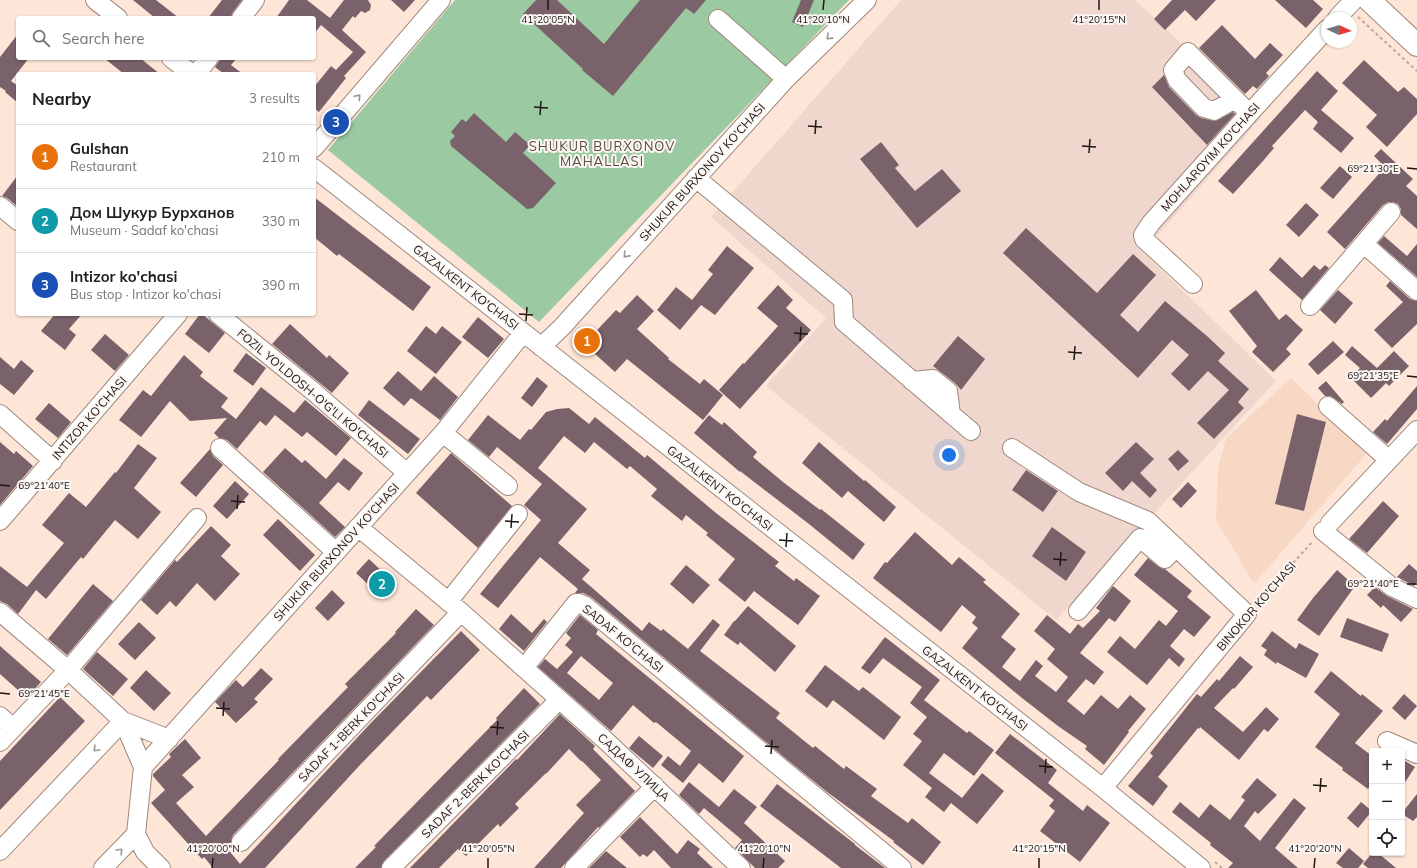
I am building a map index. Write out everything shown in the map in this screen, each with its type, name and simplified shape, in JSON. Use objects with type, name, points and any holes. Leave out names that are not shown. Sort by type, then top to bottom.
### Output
[{"type":"main road","points":[[1368,0],[1417,45]]},
{"type":"main road","points":[[1388,0],[1417,26]]},
{"type":"street","points":[[95,0],[115,16]]},
{"type":"street","points":[[243,16],[255,0]]},
{"type":"street","points":[[316,146],[441,0]]},
{"type":"street","name":"SHUKUR BURXONOV KO'CHASI","points":[[542,347],[562,327],[786,79],[867,0]]},
{"type":"street","points":[[718,19],[786,79]]},
{"type":"street","name":"MOHLAROYIM KO'CHASI","points":[[1193,284],[1144,240],[1143,235],[1151,223],[1249,113],[1321,35]]},
{"type":"street","points":[[174,60],[189,72]]},
{"type":"street","points":[[198,72],[207,60]]},
{"type":"street","points":[[1235,99],[1249,113]]},
{"type":"street","name":"GAZALKENT KO'CHASI","points":[[316,170],[1102,788],[1201,868]]},
{"type":"street","points":[[696,178],[843,300],[844,322],[970,431]]},
{"type":"street","points":[[0,206],[16,220]]},
{"type":"street","points":[[1310,306],[1391,212]]},
{"type":"street","points":[[1364,244],[1417,291]]},
{"type":"street","name":"INTIZOR KO'CHASI","points":[[0,520],[53,461],[176,316]]},
{"type":"street","name":"FOZIL YO'LDOSH-O'G'LI KO'CHASI","points":[[220,316],[314,392],[407,473]]},
{"type":"street","name":"SHUKUR BURXONOV KO'CHASI","points":[[143,767],[443,433],[523,333]]},
{"type":"street","points":[[1328,406],[1388,460]]},
{"type":"street","points":[[0,414],[53,461]]},
{"type":"street","points":[[1417,430],[1327,527],[1392,587],[1417,599]]},
{"type":"street","points":[[443,433],[508,486]]},
{"type":"street","points":[[220,448],[336,552]]},
{"type":"street","points":[[1012,448],[1079,492],[1148,520],[1247,614]]},
{"type":"street","name":"SADAF 1-BERK KO'CHASI","points":[[241,842],[455,607],[518,514]]},
{"type":"street","points":[[0,742],[68,670],[197,518]]},
{"type":"street","points":[[358,527],[455,607],[524,668]]},
{"type":"street","points":[[1078,611],[1140,538],[1165,559],[1176,547]]},
{"type":"street","name":"SADAF KO'CHASI","points":[[524,668],[576,603],[584,605],[902,868]]},
{"type":"street","points":[[0,612],[68,670],[123,721],[169,739]]},
{"type":"street","name":"BINOKOR KO'CHASI","points":[[1102,788],[1247,614]]},
{"type":"street","name":"САДАФ УЛИЦА","points":[[524,668],[655,786],[741,868]]},
{"type":"street","name":"SADAF 2-BERK KO'CHASI","points":[[391,868],[559,700]]},
{"type":"street","points":[[0,716],[13,728]]},
{"type":"street","points":[[123,721],[143,767],[136,834],[146,852],[161,868]]},
{"type":"street","points":[[0,851],[123,721]]},
{"type":"street","points":[[1388,741],[1417,754]]},
{"type":"street","points":[[574,868],[655,786]]},
{"type":"street","points":[[103,868],[136,834]]},
{"type":"path","points":[[1346,8],[1417,71]]},
{"type":"path","name":"BINOKOR KO'CHASI","points":[[1247,614],[1327,527]]},
{"type":"shaded area","points":[[901,0],[1135,0],[1261,118],[1143,252],[1276,381],[1056,620],[766,386],[826,318],[711,217]]},
{"type":"shaded area","points":[[1291,378],[1368,452],[1254,584],[1216,520],[1218,469],[1226,438]]},
{"type":"green space","points":[[455,0],[849,0],[539,322],[328,150]]},
{"type":"building","points":[[133,0],[156,0],[176,16],[153,16]]},
{"type":"building","points":[[222,0],[242,0],[232,16],[210,16]]},
{"type":"building","points":[[289,0],[307,0],[330,18],[344,0],[368,0],[371,5],[370,10],[365,13],[361,11],[355,18],[353,16],[342,30],[366,52],[344,76],[346,78],[319,112],[316,110],[316,85],[331,66],[336,70],[353,52],[321,25],[316,31],[316,16],[277,16]]},
{"type":"building","points":[[391,0],[415,0],[404,12]]},
{"type":"building","points":[[536,0],[557,0],[604,44],[640,0],[706,0],[694,14],[686,8],[613,96],[582,70],[583,69],[523,14]]},
{"type":"building","points":[[801,0],[814,0],[803,27],[792,22]]},
{"type":"building","points":[[1172,0],[1216,0],[1196,21],[1185,10],[1165,30],[1154,19]]},
{"type":"building","points":[[1275,0],[1313,0],[1323,9],[1306,28]]},
{"type":"building","points":[[1222,25],[1255,59],[1270,43],[1283,55],[1266,73],[1269,76],[1257,89],[1253,86],[1245,94],[1199,48]]},
{"type":"building","points":[[16,37],[16,60],[27,60],[18,72],[16,72],[16,75],[11,81],[16,85],[16,101],[0,87],[0,57]]},
{"type":"building","points":[[106,60],[142,60],[158,72],[122,72]]},
{"type":"building","points":[[220,60],[235,60],[231,65],[240,72],[221,72],[215,67]]},
{"type":"building","points":[[1364,60],[1398,92],[1404,87],[1417,99],[1417,114],[1387,147],[1366,127],[1377,115],[1342,83]]},
{"type":"building","points":[[1317,71],[1338,91],[1321,110],[1354,138],[1341,153],[1313,129],[1318,122],[1305,110],[1272,146],[1274,148],[1233,194],[1218,181]]},
{"type":"building","points":[[1164,75],[1169,87],[1196,115],[1201,118],[1215,121],[1233,112],[1235,114],[1207,145],[1152,87]]},
{"type":"building","points":[[474,113],[506,142],[515,132],[530,145],[523,153],[556,183],[533,208],[527,209],[451,146],[450,141],[455,136],[451,132],[462,119],[466,122]]},
{"type":"building","points":[[881,142],[899,165],[895,168],[915,191],[942,169],[961,191],[917,228],[860,159]]},
{"type":"building","points":[[1381,149],[1413,179],[1406,186],[1417,196],[1417,229],[1401,215],[1401,209],[1398,204],[1388,202],[1383,205],[1345,249],[1327,232],[1385,167],[1374,156]]},
{"type":"building","points":[[1340,166],[1352,177],[1333,199],[1320,188]]},
{"type":"building","points":[[16,178],[16,205],[2,196]]},
{"type":"building","points":[[316,199],[431,287],[413,311],[339,254],[337,256],[316,239]]},
{"type":"building","points":[[1306,203],[1319,215],[1299,237],[1286,225]]},
{"type":"building","points":[[1026,228],[1097,293],[1133,254],[1156,275],[1120,315],[1138,332],[1165,301],[1225,353],[1218,361],[1249,389],[1238,402],[1244,408],[1214,439],[1197,423],[1229,390],[1208,371],[1189,391],[1171,374],[1189,355],[1172,340],[1138,378],[1003,253]]},
{"type":"building","points":[[1384,236],[1407,256],[1417,244],[1417,277],[1378,243]]},
{"type":"building","points":[[727,246],[754,268],[715,315],[701,305],[680,330],[657,310],[676,287],[692,300],[713,274],[708,270]]},
{"type":"building","points":[[1280,257],[1302,278],[1314,265],[1320,270],[1325,265],[1329,268],[1302,300],[1269,270]]},
{"type":"building","points":[[1390,281],[1410,299],[1417,301],[1417,324],[1392,348],[1374,330],[1403,302],[1386,286]]},
{"type":"building","points":[[778,285],[793,300],[786,308],[811,330],[740,409],[719,390],[778,326],[757,308]]},
{"type":"building","points":[[1256,290],[1279,320],[1286,314],[1303,330],[1286,349],[1291,354],[1273,372],[1252,352],[1257,346],[1229,311]]},
{"type":"building","points":[[1338,290],[1353,303],[1335,324],[1320,310]]},
{"type":"building","points":[[637,295],[654,311],[637,329],[669,358],[668,359],[700,384],[704,379],[723,395],[703,420],[627,359],[615,372],[584,344],[616,310],[620,313]]},
{"type":"building","points":[[53,316],[80,316],[69,329],[76,335],[65,350],[41,331]]},
{"type":"building","points":[[198,316],[204,316],[225,333],[209,353],[185,334]]},
{"type":"building","points":[[478,317],[504,339],[488,358],[462,337]]},
{"type":"building","points":[[290,324],[327,358],[329,355],[349,373],[332,393],[272,344]]},
{"type":"building","points":[[426,326],[436,334],[442,326],[462,342],[436,374],[407,351]]},
{"type":"building","points":[[105,334],[129,355],[115,371],[91,350]]},
{"type":"building","points":[[958,336],[985,359],[961,390],[955,383],[933,366]]},
{"type":"building","points":[[1333,341],[1344,352],[1318,375],[1308,364]]},
{"type":"building","points":[[1352,346],[1377,368],[1394,351],[1409,366],[1389,386],[1386,383],[1371,398],[1351,378],[1360,368],[1345,355]]},
{"type":"building","points":[[246,353],[266,368],[253,386],[233,371]]},
{"type":"building","points":[[184,355],[203,372],[200,376],[228,398],[221,407],[236,419],[261,387],[294,413],[305,400],[351,438],[336,456],[307,432],[302,437],[275,415],[266,426],[260,421],[237,449],[227,440],[219,438],[214,433],[227,418],[190,421],[170,401],[141,437],[119,420],[143,390],[151,396]]},
{"type":"building","points":[[0,357],[14,369],[21,360],[34,371],[14,395],[0,384]]},
{"type":"building","points":[[398,371],[421,391],[434,376],[458,397],[440,420],[411,398],[404,406],[383,388]]},
{"type":"building","points":[[537,377],[548,386],[532,407],[521,398]]},
{"type":"building","points":[[1326,381],[1344,402],[1342,404],[1330,396],[1325,396],[1318,388]]},
{"type":"building","points":[[1417,386],[1417,409],[1387,444],[1373,432],[1385,419],[1387,421]]},
{"type":"building","points":[[369,400],[420,439],[408,454],[358,415]]},
{"type":"building","points":[[49,403],[71,422],[58,438],[35,419]]},
{"type":"building","points":[[569,408],[589,424],[595,417],[645,458],[647,455],[716,513],[779,562],[775,566],[794,581],[796,578],[820,596],[798,625],[754,591],[745,602],[718,580],[735,559],[706,535],[708,533],[686,515],[682,521],[651,496],[657,489],[630,466],[627,469],[594,442],[585,453],[564,436],[538,468],[587,509],[558,543],[590,570],[582,579],[642,631],[649,622],[661,631],[663,629],[688,649],[713,619],[720,625],[700,651],[780,713],[776,718],[813,748],[815,746],[844,769],[846,766],[877,789],[871,796],[908,823],[912,818],[941,842],[923,865],[893,842],[894,841],[827,792],[591,597],[583,593],[575,593],[578,589],[540,557],[498,608],[480,594],[541,520],[524,505],[542,484],[497,447],[489,457],[468,440],[488,415],[520,440],[529,429],[531,430],[546,412]]},
{"type":"building","points":[[1297,414],[1326,422],[1304,511],[1275,504]]},
{"type":"building","points":[[709,415],[722,425],[724,422],[757,452],[753,457],[783,482],[820,510],[821,509],[865,544],[853,560],[809,524],[740,472],[694,433]]},
{"type":"building","points":[[0,442],[14,454],[16,451],[33,466],[0,505]]},
{"type":"building","points":[[819,442],[896,507],[884,522],[848,491],[842,498],[802,463]]},
{"type":"building","points":[[1136,442],[1154,459],[1140,473],[1157,490],[1150,498],[1132,481],[1123,491],[1105,473]]},
{"type":"building","points":[[138,444],[157,458],[134,488],[161,512],[138,539],[115,520],[83,559],[81,557],[46,599],[36,590],[18,614],[7,604],[0,601],[0,566],[27,587],[64,543],[42,525],[69,493],[86,507],[115,472],[116,473]]},
{"type":"building","points":[[285,448],[302,463],[305,460],[326,479],[344,458],[363,473],[349,491],[338,482],[319,503],[345,527],[335,537],[263,472]]},
{"type":"building","points":[[210,449],[213,456],[223,465],[196,497],[180,483]]},
{"type":"building","points":[[1178,450],[1189,461],[1178,471],[1168,459]]},
{"type":"building","points":[[451,453],[512,506],[478,548],[416,493]]},
{"type":"building","points":[[1026,470],[1058,491],[1043,512],[1012,490]]},
{"type":"building","points":[[235,481],[249,494],[227,519],[213,506]]},
{"type":"building","points":[[1188,482],[1197,491],[1181,508],[1172,499]]},
{"type":"building","points":[[1383,501],[1399,516],[1367,553],[1349,539]]},
{"type":"building","points":[[278,519],[315,555],[300,571],[263,535]]},
{"type":"building","points":[[211,526],[231,545],[221,556],[240,574],[215,601],[197,583],[176,607],[170,601],[157,615],[141,600],[175,560],[177,562]]},
{"type":"building","points":[[1052,527],[1086,552],[1066,581],[1032,556]]},
{"type":"building","points":[[915,532],[952,565],[959,557],[986,580],[983,582],[1020,614],[1001,637],[1016,649],[1002,667],[1020,681],[1036,660],[1043,666],[1035,676],[1056,692],[1068,677],[1047,659],[1055,649],[1034,631],[1047,615],[1070,634],[1078,624],[1083,628],[1100,611],[1096,608],[1113,586],[1131,601],[1115,622],[1109,618],[1080,653],[1104,672],[1094,685],[1086,679],[1067,701],[1084,715],[1101,695],[1118,709],[1130,695],[1146,709],[1104,765],[1085,749],[1087,746],[1022,698],[962,648],[978,628],[972,623],[976,617],[962,605],[941,632],[873,578],[885,562],[887,563]]},
{"type":"building","points":[[1148,558],[1159,567],[1165,569],[1192,591],[1187,597],[1211,617],[1194,637],[1184,629],[1170,646],[1185,659],[1179,667],[1169,658],[1147,685],[1107,652],[1120,636],[1135,649],[1159,620],[1166,626],[1178,611],[1134,575]]},
{"type":"building","points":[[369,559],[389,578],[376,592],[356,573]]},
{"type":"building","points":[[1409,564],[1417,571],[1417,582],[1414,586],[1397,577]]},
{"type":"building","points":[[686,565],[710,585],[693,604],[670,584]]},
{"type":"building","points":[[1337,570],[1355,586],[1319,636],[1297,620],[1313,598]]},
{"type":"building","points":[[93,584],[113,601],[67,655],[48,639]]},
{"type":"building","points":[[1375,587],[1387,596],[1413,609],[1401,622],[1383,605],[1381,608],[1367,595]]},
{"type":"building","points":[[332,590],[345,603],[328,621],[315,608]]},
{"type":"building","points":[[748,606],[796,646],[775,672],[740,642],[738,645],[724,635],[734,621]]},
{"type":"building","points":[[416,609],[434,625],[233,835],[231,842],[226,847],[240,864],[368,726],[461,631],[480,650],[431,700],[427,696],[360,765],[265,868],[213,868],[204,857],[202,859],[151,803],[165,790],[153,774],[171,757],[169,754],[185,739],[201,758],[182,775],[194,787],[176,803],[206,836],[348,687],[345,684],[396,633],[395,632]]},
{"type":"building","points":[[511,614],[532,633],[544,619],[547,622],[524,651],[499,629]]},
{"type":"building","points":[[580,615],[598,630],[596,634],[744,756],[723,783],[699,763],[683,783],[661,765],[668,756],[680,766],[691,751],[656,722],[654,723],[633,705],[611,731],[538,667],[545,659],[557,669],[573,652],[565,645],[571,638],[566,633]],"holes":[[[581,656],[613,683],[599,700],[567,673]]]},
{"type":"building","points":[[1347,618],[1389,634],[1382,652],[1340,637]]},
{"type":"building","points":[[139,622],[156,638],[135,660],[118,644]]},
{"type":"building","points":[[1272,631],[1296,649],[1299,643],[1319,654],[1306,678],[1277,662],[1276,664],[1264,655],[1267,650],[1261,646]]},
{"type":"building","points":[[885,637],[940,680],[924,700],[967,733],[969,731],[994,750],[974,776],[944,753],[929,773],[962,798],[982,773],[1004,791],[977,824],[951,803],[944,812],[925,797],[932,788],[903,765],[922,741],[913,734],[927,717],[910,703],[922,687],[883,658],[870,674],[861,668]]},
{"type":"building","points":[[0,646],[41,682],[27,698],[0,674]]},
{"type":"building","points":[[97,652],[128,679],[113,696],[83,669]]},
{"type":"building","points":[[1240,656],[1253,667],[1234,689],[1233,688],[1214,708],[1243,732],[1266,707],[1279,719],[1268,732],[1264,729],[1239,760],[1200,727],[1199,729],[1198,728],[1158,777],[1168,786],[1153,806],[1128,786],[1153,756],[1150,753],[1197,694],[1201,697],[1217,679],[1219,681]]},
{"type":"building","points":[[825,665],[859,691],[863,687],[901,717],[884,740],[833,700],[827,708],[805,691]]},
{"type":"building","points":[[261,668],[273,679],[254,699],[258,702],[236,723],[215,702],[236,680],[243,687]]},
{"type":"building","points":[[146,670],[171,693],[154,711],[130,688]]},
{"type":"building","points":[[1331,671],[1361,696],[1362,694],[1383,711],[1355,743],[1369,754],[1368,789],[1342,770],[1343,768],[1315,747],[1340,714],[1314,692]]},
{"type":"building","points":[[524,688],[540,704],[384,861],[381,868],[355,868],[376,847],[374,846],[497,720],[496,718]]},
{"type":"building","points":[[1404,694],[1417,706],[1405,720],[1392,708]]},
{"type":"building","points":[[60,697],[85,721],[0,810],[0,761]]},
{"type":"building","points":[[560,714],[595,746],[593,749],[635,791],[599,828],[598,827],[561,868],[534,868],[584,813],[576,805],[601,780],[569,749],[515,804],[519,808],[500,827],[498,824],[466,856],[458,849],[439,868],[410,868],[516,759],[517,760]]},
{"type":"building","points":[[1010,734],[1057,770],[1048,783],[1083,811],[1087,805],[1110,823],[1080,862],[1040,831],[1055,811],[1049,806],[1054,800],[995,753]]},
{"type":"building","points":[[639,736],[663,756],[653,768],[629,748]]},
{"type":"building","points":[[1405,761],[1415,767],[1405,782]]},
{"type":"building","points":[[1257,778],[1277,795],[1258,814],[1255,811],[1244,826],[1260,841],[1294,798],[1306,808],[1275,848],[1298,868],[1228,868],[1233,863],[1210,845],[1211,843],[1172,812],[1180,802],[1199,818],[1210,804],[1230,820],[1245,800],[1241,797]]},
{"type":"building","points":[[689,782],[719,807],[734,789],[757,807],[744,823],[785,861],[778,868],[755,868],[735,848],[742,840],[704,808],[699,814],[679,795]]},
{"type":"building","points":[[777,784],[885,868],[841,868],[760,806]]},
{"type":"building","points":[[1417,794],[1417,817],[1413,821],[1405,816],[1405,809]]},
{"type":"building","points":[[1361,802],[1369,809],[1369,815],[1358,828],[1347,818]]},
{"type":"building","points":[[640,817],[677,854],[688,840],[700,849],[697,853],[713,868],[671,868],[654,850],[647,857],[643,854],[640,857],[620,837]]},
{"type":"building","points":[[1349,848],[1364,861],[1358,868],[1343,868],[1336,863]]},
{"type":"building","points":[[606,851],[627,868],[589,868]]},
{"type":"building","points":[[1370,856],[1382,856],[1396,868],[1368,868],[1363,864]]},
{"type":"place","name":"Intizor ko'chasi","points":[[336,122]]},
{"type":"place","name":"Gulshan","points":[[587,341]]},
{"type":"place","name":"Дом Шукур Бурханов","points":[[382,584]]},
{"type":"district","name":"SHUKUR BURXONOV MAHALLASI","points":[[602,154]]}]
